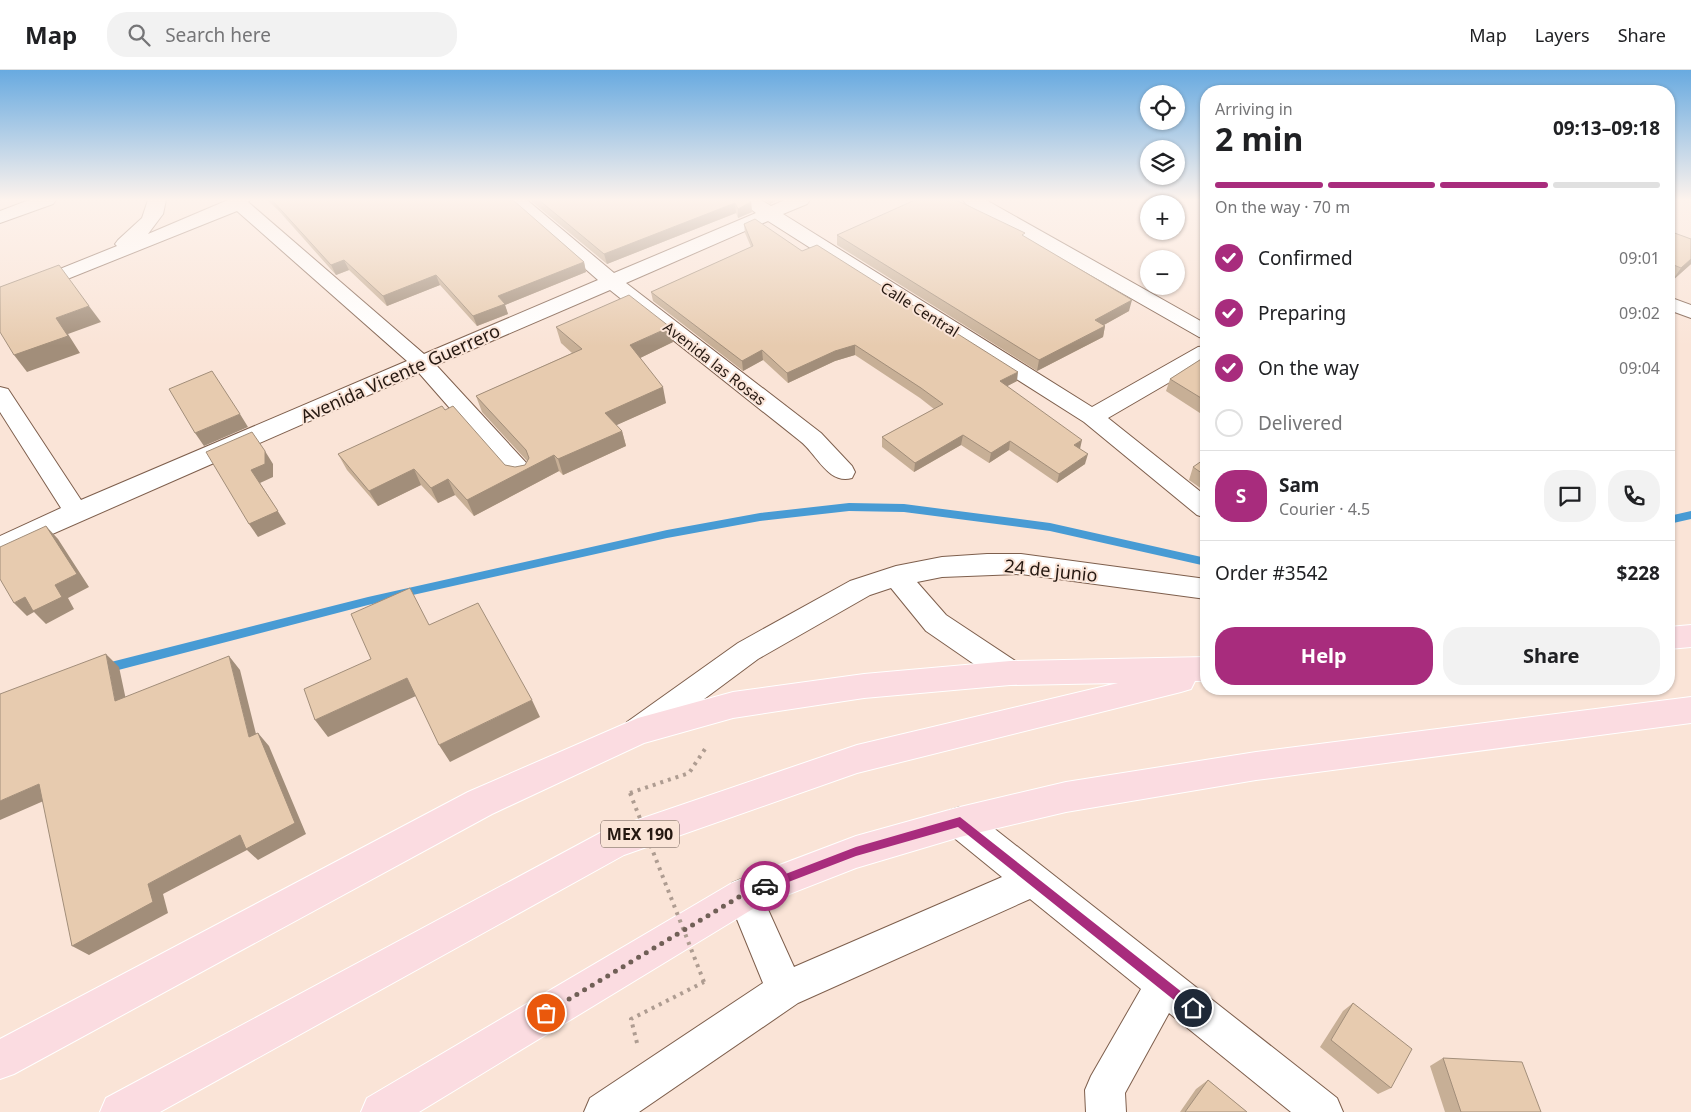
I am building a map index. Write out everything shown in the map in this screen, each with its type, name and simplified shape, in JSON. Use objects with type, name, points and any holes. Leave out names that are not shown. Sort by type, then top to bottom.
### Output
[{"type":"main road","points":[[1675,637],[1691,636]]},
{"type":"main road","points":[[1,1051],[480,803],[638,731],[742,704],[864,686],[1010,673],[1200,669]]},
{"type":"main road","name":"MEX 190","points":[[120,1112],[614,843],[857,760],[1200,675]]},
{"type":"main road","points":[[381,1112],[744,894],[856,852],[960,822],[1066,797],[1256,766],[1691,710]]},
{"type":"street","points":[[116,252],[120,249]]},
{"type":"street","points":[[0,300],[125,249]]},
{"type":"street","points":[[293,249],[423,364],[521,473]]},
{"type":"street","name":"Avenida las Rosas","points":[[573,249],[612,282],[814,438],[843,472]]},
{"type":"street","name":"Avenida Vicente Guerrero","points":[[0,547],[76,512],[689,249]]},
{"type":"street","name":"Calle Central","points":[[823,249],[1092,417],[1200,504]]},
{"type":"street","points":[[1058,249],[1200,330]]},
{"type":"street","points":[[1675,305],[1691,312]]},
{"type":"street","points":[[1092,417],[1200,355]]},
{"type":"street","points":[[0,394],[76,512]]},
{"type":"street","name":"24 de junio","points":[[638,731],[748,651],[860,588],[896,576],[942,567],[1021,564],[1200,588]]},
{"type":"street","points":[[896,576],[936,623],[1010,673]]},
{"type":"street","points":[[960,822],[1323,1112]]},
{"type":"street","points":[[604,1112],[785,990],[1034,880]]},
{"type":"street","points":[[744,894],[785,990]]},
{"type":"street","points":[[1106,1112],[1105,1090],[1164,985]]},
{"type":"path","points":[[631,1019],[704,982],[630,793],[689,773]]},
{"type":"building","points":[[316,249],[569,249],[584,262],[498,296],[505,304],[473,316],[436,275],[383,296],[344,260],[331,265]]},
{"type":"building","points":[[598,249],[618,249],[604,254]]},
{"type":"building","points":[[747,249],[799,249],[802,251],[808,249],[823,249],[1018,372],[1000,381],[1082,440],[1074,445],[1088,454],[1059,474],[1010,441],[991,453],[963,435],[915,463],[882,437],[943,404],[855,345],[835,351],[787,373],[762,350],[742,361],[651,292]]},
{"type":"building","points":[[859,249],[1045,249],[1132,300],[1095,320],[1105,326],[1039,360]]},
{"type":"building","points":[[1675,249],[1691,249],[1691,259],[1681,268],[1675,266]]},
{"type":"building","points":[[59,265],[89,306],[56,318],[68,336],[14,355],[0,332],[0,287]]},
{"type":"building","points":[[629,295],[670,327],[630,345],[663,387],[605,413],[622,431],[558,459],[554,455],[467,500],[448,479],[431,488],[414,469],[369,491],[338,454],[442,406],[445,410],[453,406],[505,465],[515,467],[525,465],[529,458],[526,450],[476,396],[582,349],[556,327]]},
{"type":"building","points":[[1200,360],[1200,397],[1170,379]]},
{"type":"building","points":[[212,371],[240,414],[195,433],[169,389]]},
{"type":"building","points":[[252,432],[265,451],[265,464],[251,470],[278,511],[249,524],[206,452]]},
{"type":"building","points":[[1200,462],[1200,472],[1193,467]]},
{"type":"building","points":[[46,526],[77,574],[55,585],[62,597],[33,611],[25,597],[14,603],[0,579],[0,547]]},
{"type":"building","points":[[410,588],[429,625],[478,603],[532,700],[439,745],[407,678],[315,720],[304,689],[371,659],[351,614]]},
{"type":"building","points":[[106,654],[115,701],[229,656],[249,737],[258,733],[295,823],[246,849],[240,835],[148,884],[153,902],[72,946],[39,784],[0,801],[0,694]]},
{"type":"building","points":[[1353,1003],[1412,1049],[1391,1088],[1331,1040]]},
{"type":"building","points":[[1443,1058],[1522,1062],[1541,1112],[1461,1112]]},
{"type":"building","points":[[1208,1080],[1247,1112],[1185,1112]]},
{"type":"waterway","points":[[103,669],[368,601],[667,534],[760,517],[849,507],[904,508],[1050,527],[1200,561]]},
{"type":"waterway","points":[[1675,519],[1691,515]]},
{"type":"way so far","points":[[546,1013],[744,894],[765,886]]},
{"type":"route","points":[[765,886],[856,852],[960,822],[1193,1008]]}]
